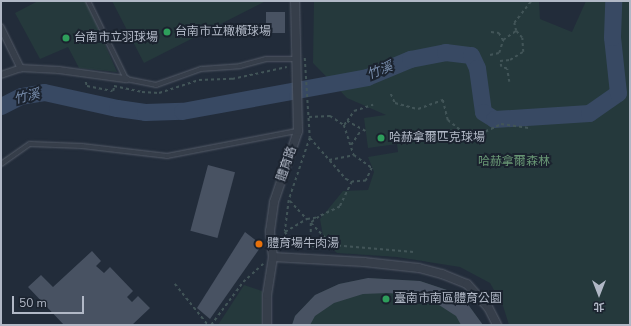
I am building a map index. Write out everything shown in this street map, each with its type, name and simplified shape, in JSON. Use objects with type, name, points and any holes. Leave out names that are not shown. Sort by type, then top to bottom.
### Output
[{"type":"street","name":"體育路","points":[[267,325],[267,295],[273,257],[270,231],[274,202],[298,131],[295,1]]},
{"type":"street","points":[[1,27],[21,68]]},
{"type":"street","points":[[1,75],[21,68],[59,70],[126,79]]},
{"type":"street","points":[[273,257],[364,262],[418,268],[442,274],[467,284],[488,308],[497,325]]},
{"type":"lane","points":[[88,1],[126,79],[156,85],[201,69],[240,66],[266,59],[296,61]]},
{"type":"lane","points":[[1,164],[30,144],[82,146],[167,156],[298,131]]},
{"type":"path","points":[[509,82],[507,69],[501,67],[500,61],[510,60],[522,52],[522,38],[516,31],[514,23],[531,1]]},
{"type":"path","points":[[490,55],[499,53],[503,40],[516,31]]},
{"type":"path","points":[[492,32],[499,33],[503,40]]},
{"type":"path","points":[[306,65],[310,138],[289,200],[285,232],[291,241],[312,246],[332,245],[414,252]]},
{"type":"path","points":[[391,94],[395,103],[418,109],[443,100],[448,120],[463,132],[480,134],[501,124],[531,128]]},
{"type":"path","points":[[344,125],[354,112],[373,105]]},
{"type":"path","points":[[309,117],[330,116],[344,125],[354,155],[372,168],[366,181],[352,182],[346,179],[310,138]]},
{"type":"path","points":[[347,121],[361,130],[366,131]]},
{"type":"path","points":[[351,145],[361,130]]},
{"type":"path","points":[[329,160],[354,155]]},
{"type":"path","points":[[285,232],[308,219],[319,217],[340,208],[352,182]]},
{"type":"path","points":[[289,200],[308,219]]},
{"type":"path","points":[[311,223],[319,217]]},
{"type":"path","points":[[311,223],[332,245]]},
{"type":"path","points":[[311,223],[311,250]]},
{"type":"path","points":[[211,325],[243,282],[273,257]]},
{"type":"path","points":[[175,284],[208,325]]},
{"type":"green space","name":"台南市立羽球場","points":[[38,1],[86,1],[117,72],[79,68],[68,47],[40,59],[15,13]]},
{"type":"green space","name":"台南市立橄欖球場","points":[[112,1],[266,1],[144,63]]},
{"type":"green space","name":"哈赫拿爾森林","points":[[314,1],[539,1],[540,19],[572,32],[586,1],[630,1],[630,325],[509,325],[503,306],[490,283],[460,267],[397,257],[337,253],[324,241],[320,219],[343,191],[368,190],[374,172],[368,157],[398,152],[397,144],[368,148],[364,118],[386,115],[347,98],[313,63]]},
{"type":"green space","name":"臺南市南區體育公園","points":[[368,278],[420,281],[447,290],[467,303],[483,325],[292,325],[295,316],[315,295],[339,284]]},
{"type":"green space","points":[[244,285],[262,291],[262,325],[218,325]]},
{"type":"building","points":[[266,12],[285,12],[285,33],[266,33]]},
{"type":"building","points":[[208,165],[235,172],[217,238],[190,231]]},
{"type":"building","points":[[245,232],[262,245],[210,319],[197,308]]},
{"type":"building","points":[[92,251],[101,261],[96,266],[104,273],[110,267],[133,291],[127,297],[132,302],[138,296],[150,308],[132,325],[64,325],[28,287],[41,275],[53,287]]},
{"type":"building","points":[[368,278],[420,281],[447,290],[467,303],[483,325],[461,325],[456,316],[439,305],[412,295],[388,293],[363,294],[334,303],[315,316],[310,325],[292,325],[295,316],[315,295],[339,284]]},
{"type":"waterway","name":"竹溪","points":[[1,106],[21,96],[44,92],[117,108],[145,112],[182,111],[367,77],[410,59],[445,52],[471,55],[477,68],[483,112],[494,119],[589,113],[618,93],[612,37],[613,1]]},
{"type":"place","name":"台南市立橄欖球場","points":[[167,32]]},
{"type":"place","name":"台南市立羽球場","points":[[66,38]]},
{"type":"place","name":"哈赫拿爾匹克球場","points":[[381,138]]},
{"type":"place","name":"體育場牛肉湯","points":[[259,244]]},
{"type":"place","name":"臺南市南區體育公園","points":[[386,299]]}]
